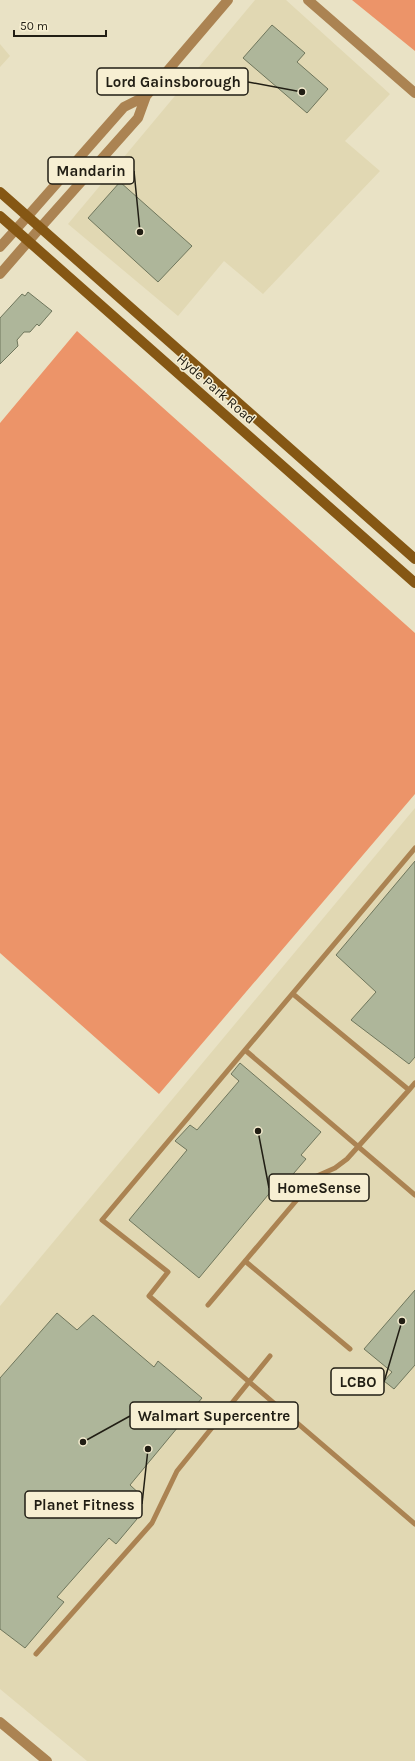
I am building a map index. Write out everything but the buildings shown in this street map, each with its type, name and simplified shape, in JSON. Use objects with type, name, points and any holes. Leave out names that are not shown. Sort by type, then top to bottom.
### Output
[{"type":"main road","name":"Hyde Park Road","points":[[0,192],[415,559]]},
{"type":"main road","name":"Hyde Park Road","points":[[0,216],[415,583]]},
{"type":"street","points":[[0,274],[138,118],[146,96],[228,0]]},
{"type":"street","points":[[308,0],[415,93]]},
{"type":"street","points":[[0,247],[124,107],[146,96]]},
{"type":"street","points":[[0,1722],[47,1761]]},
{"type":"lane","points":[[415,848],[102,1220],[168,1272],[149,1296],[415,1524]]},
{"type":"lane","points":[[293,994],[409,1090]]},
{"type":"lane","points":[[245,1050],[415,1195]]},
{"type":"lane","points":[[208,1305],[317,1176],[335,1168],[347,1159],[415,1084]]},
{"type":"lane","points":[[246,1261],[350,1349]]},
{"type":"lane","points":[[36,1654],[152,1523],[177,1470],[270,1356]]},
{"type":"shaded area","points":[[255,0],[286,0],[390,94],[345,141],[380,171],[263,294],[224,261],[178,316],[68,224]]},
{"type":"shaded area","points":[[352,0],[415,0],[415,51]]},
{"type":"shaded area","points":[[0,44],[10,56],[0,67]]},
{"type":"shaded area","points":[[77,331],[415,633],[415,794],[159,1094],[0,953],[0,423]]},
{"type":"shaded area","points":[[415,808],[415,1761],[87,1761],[0,1689],[0,1306]]},
{"type":"place","name":"Lord Gainsborough","points":[[302,92]]},
{"type":"place","name":"Mandarin","points":[[140,232]]},
{"type":"place","name":"HomeSense","points":[[258,1131]]},
{"type":"place","name":"LCBO","points":[[402,1321]]},
{"type":"place","name":"Walmart Supercentre","points":[[83,1442]]},
{"type":"place","name":"Planet Fitness","points":[[148,1449]]}]
